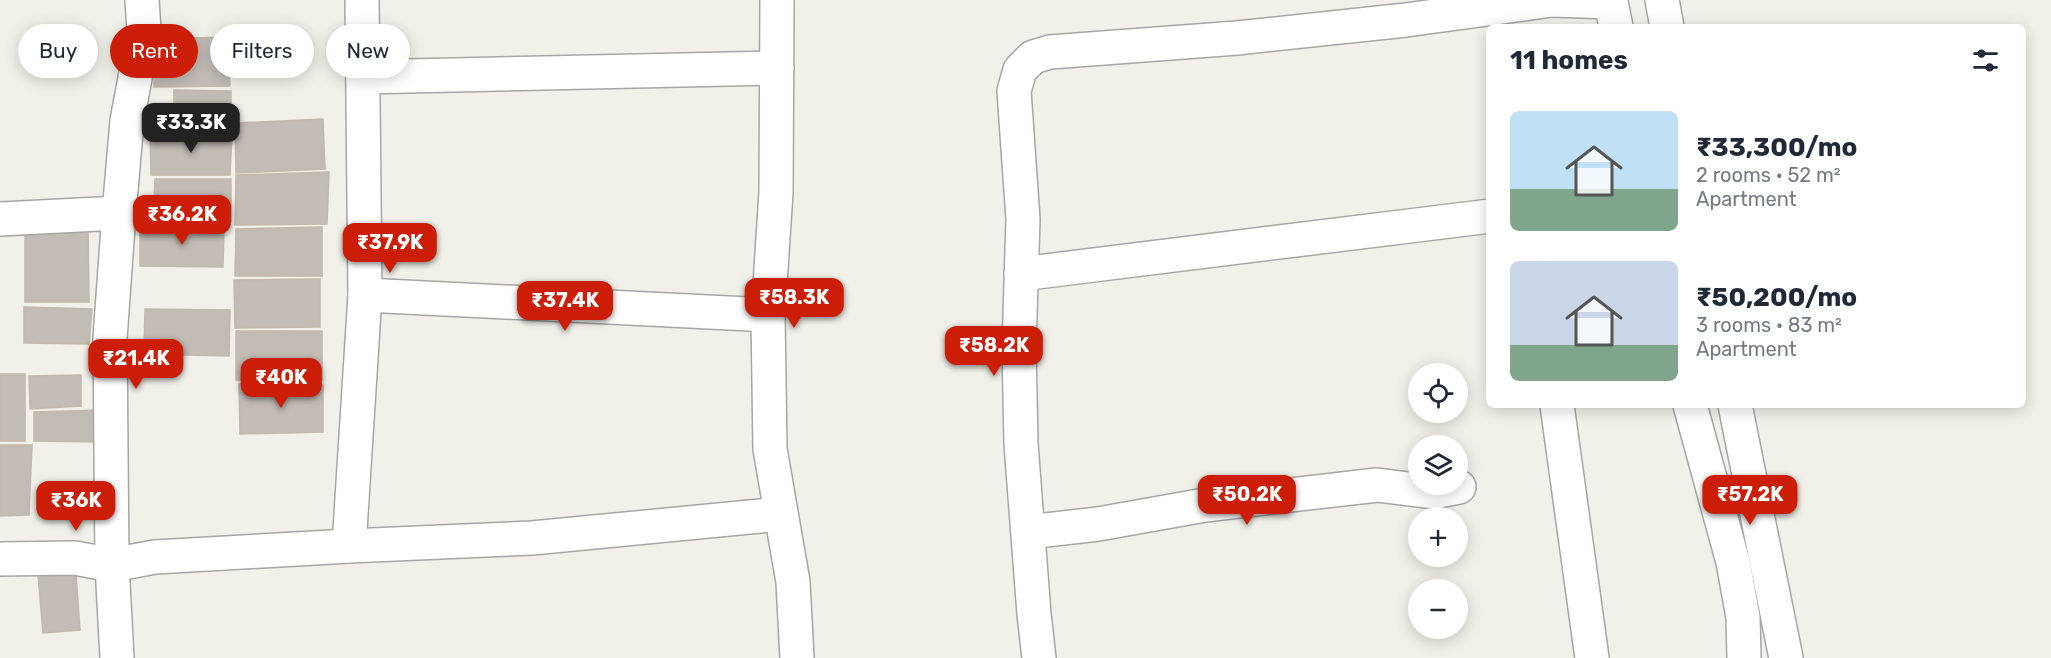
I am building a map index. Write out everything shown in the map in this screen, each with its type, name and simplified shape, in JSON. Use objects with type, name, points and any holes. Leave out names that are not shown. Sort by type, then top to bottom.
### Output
[{"type":"street","points":[[117,658],[112,565],[110,338],[127,121],[144,30],[142,0]]},
{"type":"street","points":[[362,0],[362,24]]},
{"type":"street","points":[[777,0],[776,192],[768,315],[770,449],[793,582],[797,658]]},
{"type":"street","points":[[1039,658],[1021,423],[1019,348],[1023,219],[1014,91],[1020,70],[1033,57],[1050,52],[1238,38],[1438,7],[1552,0],[1611,2],[1615,24]]},
{"type":"street","points":[[1662,0],[1666,24]]},
{"type":"street","points":[[410,76],[777,68]]},
{"type":"street","points":[[348,546],[365,296],[363,78]]},
{"type":"street","points":[[0,219],[119,213]]},
{"type":"street","points":[[1021,274],[1486,216]]},
{"type":"street","points":[[365,296],[768,315]]},
{"type":"street","points":[[1557,408],[1593,658]]},
{"type":"street","points":[[1691,408],[1733,562],[1743,617],[1744,658]]},
{"type":"street","points":[[1736,408],[1786,658]]},
{"type":"street","points":[[1028,532],[1098,524],[1205,505],[1377,485],[1408,489]]},
{"type":"street","points":[[0,559],[75,558],[112,565],[155,557],[532,538],[781,514]]},
{"type":"building","points":[[210,37],[210,78],[230,78],[230,86],[154,87],[154,78],[198,78],[198,38]]},
{"type":"building","points":[[174,90],[231,91],[231,130],[174,130]]},
{"type":"building","points":[[323,119],[325,169],[236,173],[235,123]]},
{"type":"building","points":[[150,134],[232,134],[230,175],[151,175]]},
{"type":"building","points":[[329,172],[327,224],[235,225],[236,175]]},
{"type":"building","points":[[155,179],[231,179],[231,221],[153,221]]},
{"type":"building","points":[[88,222],[89,302],[25,302],[25,226]]},
{"type":"building","points":[[140,224],[224,226],[223,267],[140,266]]},
{"type":"building","points":[[322,227],[322,276],[235,276],[236,229]]},
{"type":"building","points":[[320,279],[320,327],[235,328],[234,280]]},
{"type":"building","points":[[24,307],[92,309],[89,344],[24,343]]},
{"type":"building","points":[[145,309],[230,310],[229,356],[144,354]]},
{"type":"building","points":[[236,331],[322,331],[322,380],[236,380]]},
{"type":"building","points":[[0,374],[25,374],[25,441],[0,441]]},
{"type":"building","points":[[81,375],[81,406],[30,409],[29,376]]},
{"type":"building","points":[[239,384],[323,385],[323,432],[240,434]]},
{"type":"building","points":[[101,410],[100,442],[34,441],[34,412]]},
{"type":"building","points":[[0,445],[32,445],[29,515],[0,516]]},
{"type":"building","points":[[76,573],[80,630],[43,633],[38,575]]}]
